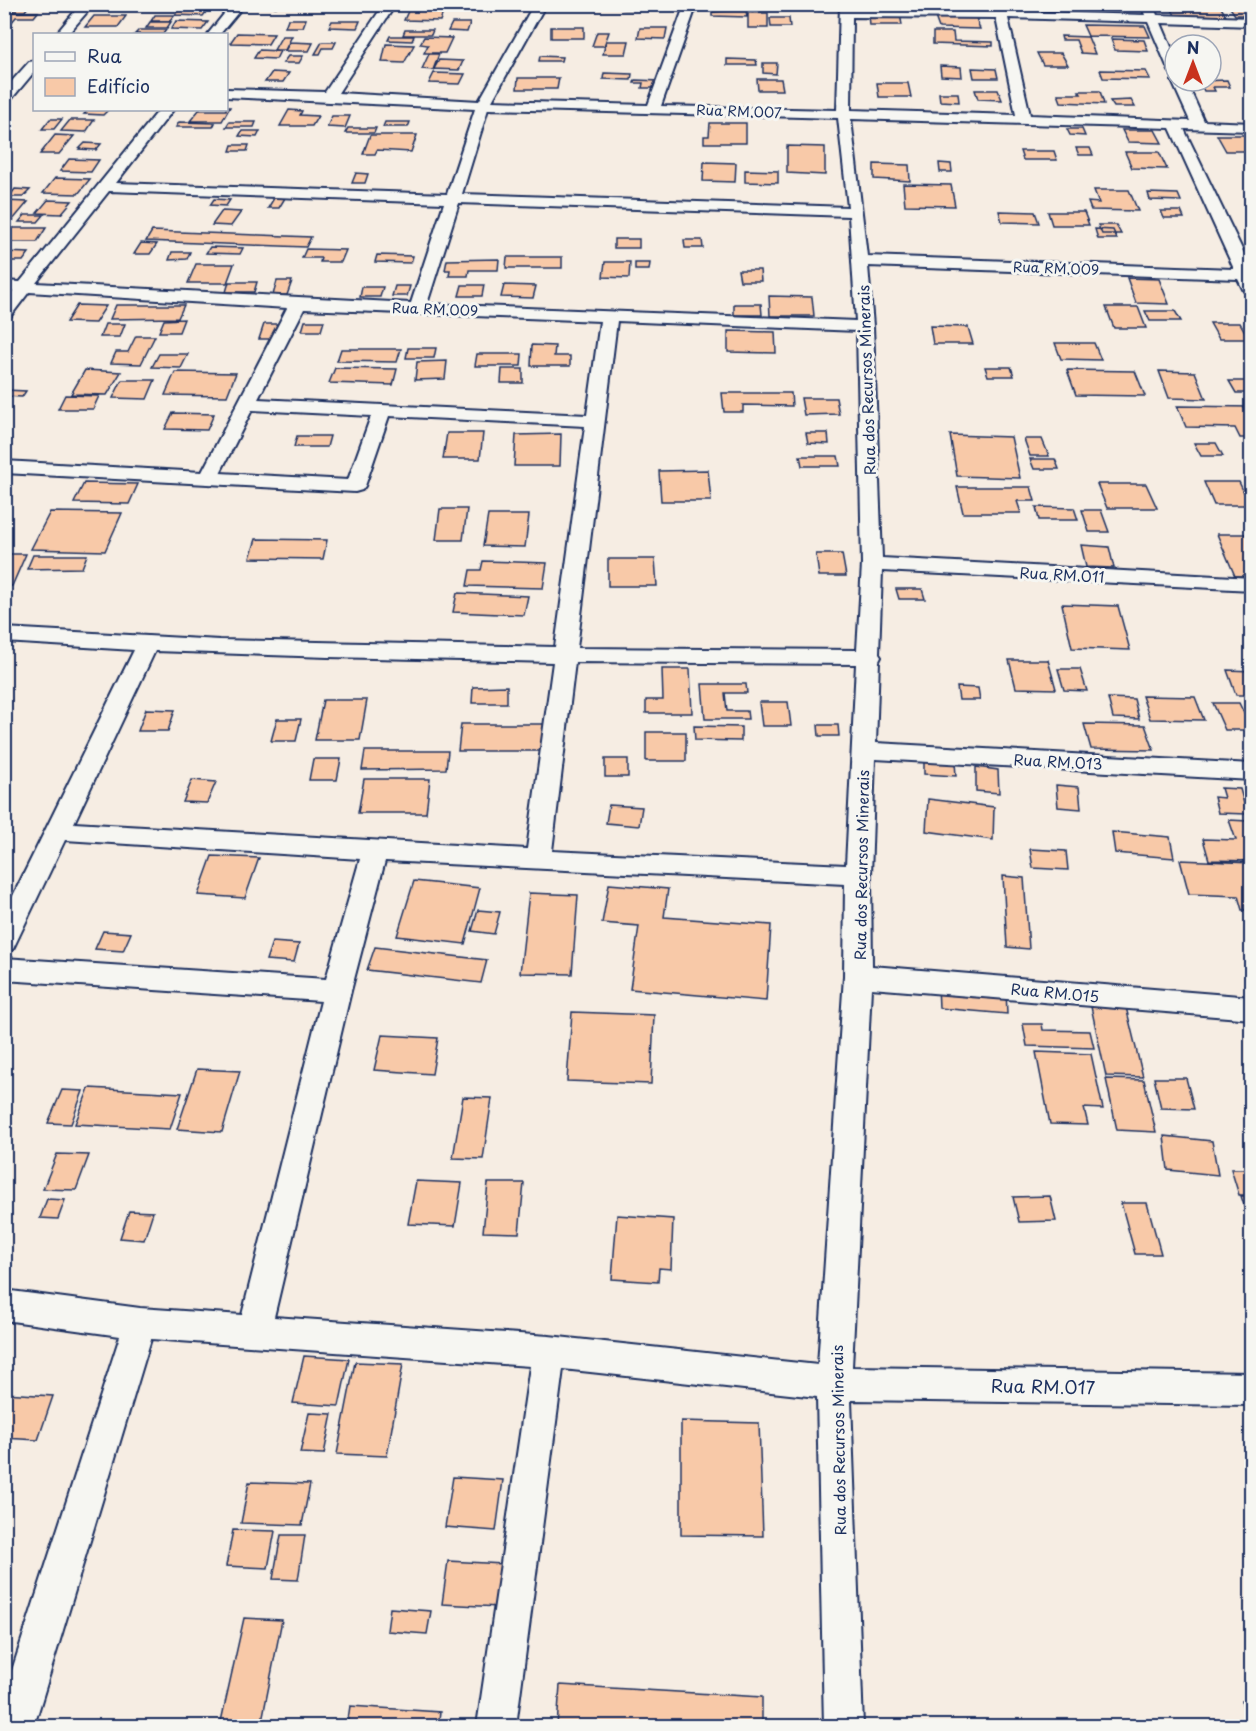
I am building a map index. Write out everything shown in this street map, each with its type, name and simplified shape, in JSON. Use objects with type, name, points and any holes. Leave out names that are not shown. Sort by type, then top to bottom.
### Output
[{"type":"street","points":[[63,33],[88,4]]},
{"type":"street","points":[[215,33],[239,4]]},
{"type":"street","points":[[329,96],[390,4]]},
{"type":"street","points":[[417,309],[483,105],[540,4]]},
{"type":"street","points":[[653,109],[691,4]]},
{"type":"street","points":[[1147,4],[1163,44]]},
{"type":"street","points":[[846,9],[1000,9],[1152,19],[1251,22]]},
{"type":"street","name":"Rua dos Recursos Minerais","points":[[844,1726],[834,1383],[858,976],[858,874],[870,657],[872,564],[861,261],[844,114],[846,9]]},
{"type":"street","points":[[1000,9],[1024,118]]},
{"type":"street","points":[[4,99],[10,86],[33,66]]},
{"type":"street","points":[[10,86],[33,87]]},
{"type":"street","name":"Rua RM.007","points":[[228,93],[483,105],[1024,118],[1251,127]]},
{"type":"street","points":[[1184,93],[1199,126]]},
{"type":"street","points":[[4,314],[165,111]]},
{"type":"street","points":[[1175,124],[1248,275],[1251,291]]},
{"type":"street","points":[[107,187],[856,212]]},
{"type":"street","name":"Rua RM.009","points":[[861,261],[1248,275]]},
{"type":"street","name":"Rua RM.009","points":[[4,286],[298,304],[865,326]]},
{"type":"street","points":[[208,478],[298,304]]},
{"type":"street","points":[[538,859],[567,655],[609,316]]},
{"type":"street","points":[[245,404],[596,421]]},
{"type":"street","points":[[4,467],[355,486],[382,411]]},
{"type":"street","name":"Rua RM.011","points":[[872,564],[1251,584]]},
{"type":"street","points":[[4,635],[147,645],[567,655],[870,657]]},
{"type":"street","points":[[4,942],[147,645]]},
{"type":"street","name":"Rua RM.013","points":[[864,750],[1251,772]]},
{"type":"street","points":[[57,831],[375,851],[858,874]]},
{"type":"street","points":[[254,1330],[337,991],[375,851]]},
{"type":"street","points":[[4,969],[337,991]]},
{"type":"street","name":"Rua RM.015","points":[[858,976],[1251,1008]]},
{"type":"street","name":"Rua RM.017","points":[[4,1305],[140,1323],[549,1352],[834,1383],[1251,1389]]},
{"type":"street","points":[[14,1726],[140,1323]]},
{"type":"street","points":[[496,1726],[549,1352]]},
{"type":"building","points":[[12,4],[30,4],[25,11],[7,11]]},
{"type":"building","points":[[268,4],[304,4],[302,7],[267,7]]},
{"type":"building","points":[[714,4],[755,4],[756,9],[715,9]]},
{"type":"building","points":[[1076,4],[1095,4],[1097,13],[1077,12]]},
{"type":"building","points":[[1169,4],[1219,4],[1226,16],[1175,15]]},
{"type":"building","points":[[623,5],[650,6],[650,10],[623,9]]},
{"type":"building","points":[[1229,6],[1250,7],[1252,15],[1235,15]]},
{"type":"building","points":[[409,9],[444,10],[440,21],[404,20]]},
{"type":"building","points":[[178,10],[207,11],[203,16],[175,15]]},
{"type":"building","points":[[746,10],[747,17],[712,16],[712,12]]},
{"type":"building","points":[[7,12],[38,12],[34,17],[16,17],[11,23],[4,23]]},
{"type":"building","points":[[748,13],[768,13],[768,28],[748,28]]},
{"type":"building","points":[[868,14],[900,14],[902,25],[869,25]]},
{"type":"building","points":[[155,15],[175,15],[170,21],[151,21]]},
{"type":"building","points":[[94,16],[126,16],[118,27],[85,27]]},
{"type":"building","points":[[935,17],[976,18],[980,29],[939,28]]},
{"type":"building","points":[[770,18],[789,18],[790,27],[771,27]]},
{"type":"building","points":[[288,19],[306,19],[303,27],[285,27]]},
{"type":"building","points":[[176,21],[208,22],[202,30],[171,29]]},
{"type":"building","points":[[332,21],[360,21],[357,28],[329,27]]},
{"type":"building","points":[[150,22],[171,22],[167,28],[146,28]]},
{"type":"building","points":[[452,23],[470,23],[467,32],[448,31]]},
{"type":"building","points":[[1083,25],[1145,26],[1150,37],[1088,36]]},
{"type":"building","points":[[551,27],[584,27],[584,38],[551,38]]},
{"type":"building","points":[[640,28],[667,28],[665,39],[638,38]]},
{"type":"building","points":[[139,30],[166,30],[164,33],[136,33]]},
{"type":"building","points":[[405,30],[433,30],[431,35],[403,35]]},
{"type":"building","points":[[597,32],[609,32],[604,46],[592,46]]},
{"type":"building","points":[[933,32],[953,32],[954,41],[993,42],[993,46],[933,44]]},
{"type":"building","points":[[237,33],[274,34],[268,44],[230,43]]},
{"type":"building","points":[[282,36],[292,36],[285,50],[274,50]]},
{"type":"building","points":[[390,36],[414,36],[412,41],[388,40]]},
{"type":"building","points":[[1061,36],[1088,37],[1095,54],[1081,53],[1076,40],[1062,40]]},
{"type":"building","points":[[424,37],[452,38],[445,53],[424,53],[428,45],[420,44]]},
{"type":"building","points":[[1111,39],[1144,40],[1148,51],[1115,50]]},
{"type":"building","points":[[606,41],[629,41],[626,54],[603,54]]},
{"type":"building","points":[[290,42],[313,43],[309,51],[285,51]]},
{"type":"building","points":[[322,42],[336,42],[333,48],[323,48],[320,54],[315,54]]},
{"type":"building","points":[[386,44],[414,45],[404,63],[382,62]]},
{"type":"building","points":[[259,50],[280,51],[276,59],[254,58]]},
{"type":"building","points":[[1037,53],[1061,53],[1068,65],[1043,65]]},
{"type":"building","points":[[429,54],[439,54],[433,70],[422,69]]},
{"type":"building","points":[[288,56],[303,56],[299,63],[283,63]]},
{"type":"building","points":[[540,56],[562,57],[561,61],[539,61]]},
{"type":"building","points":[[727,59],[756,60],[757,65],[727,65]]},
{"type":"building","points":[[439,60],[463,61],[459,70],[434,69]]},
{"type":"building","points":[[763,63],[777,63],[776,74],[763,73]]},
{"type":"building","points":[[940,66],[961,67],[962,77],[941,76]]},
{"type":"building","points":[[972,68],[996,69],[998,78],[974,78]]},
{"type":"building","points":[[1100,70],[1146,71],[1150,79],[1103,78]]},
{"type":"building","points":[[272,72],[289,73],[283,82],[265,82]]},
{"type":"building","points":[[434,73],[465,74],[460,84],[429,83]]},
{"type":"building","points":[[604,73],[632,74],[631,80],[603,79]]},
{"type":"building","points":[[518,78],[559,78],[557,89],[517,89]]},
{"type":"building","points":[[757,79],[781,79],[783,90],[758,90]]},
{"type":"building","points":[[635,80],[661,81],[660,84],[654,84],[653,88],[642,88],[643,83],[634,83]]},
{"type":"building","points":[[1223,80],[1227,80],[1230,87],[1223,87]]},
{"type":"building","points":[[877,83],[908,83],[911,97],[879,97]]},
{"type":"building","points":[[975,90],[998,90],[1002,100],[978,99]]},
{"type":"building","points":[[1079,91],[1100,91],[1104,104],[1061,102],[1058,94],[1081,94]]},
{"type":"building","points":[[939,93],[958,93],[959,102],[940,101]]},
{"type":"building","points":[[1131,100],[1135,107],[1114,107],[1110,101]]},
{"type":"building","points":[[289,110],[302,111],[300,115],[318,116],[312,126],[280,126]]},
{"type":"building","points":[[87,111],[107,111],[103,115],[84,114]]},
{"type":"building","points":[[198,111],[228,111],[222,121],[190,121]]},
{"type":"building","points":[[332,116],[350,116],[345,128],[327,127]]},
{"type":"building","points":[[50,119],[62,119],[54,129],[42,129]]},
{"type":"building","points":[[70,120],[94,120],[86,132],[61,131]]},
{"type":"building","points":[[179,122],[215,123],[213,127],[176,127]]},
{"type":"building","points":[[229,122],[256,122],[254,127],[226,127]]},
{"type":"building","points":[[385,122],[410,122],[408,127],[383,127]]},
{"type":"building","points":[[710,123],[746,123],[746,143],[704,143],[704,136],[709,136]]},
{"type":"building","points":[[348,128],[376,128],[374,133],[345,133]]},
{"type":"building","points":[[1067,129],[1082,129],[1085,136],[1070,135]]},
{"type":"building","points":[[1122,130],[1155,130],[1162,143],[1128,142]]},
{"type":"building","points":[[242,131],[260,131],[257,137],[239,136]]},
{"type":"building","points":[[55,135],[74,136],[59,154],[40,154]]},
{"type":"building","points":[[370,135],[417,135],[411,152],[377,150],[375,154],[363,154]]},
{"type":"building","points":[[1217,135],[1252,135],[1252,151],[1226,151]]},
{"type":"building","points":[[85,143],[101,144],[96,150],[79,149]]},
{"type":"building","points":[[232,145],[249,145],[247,151],[230,151]]},
{"type":"building","points":[[787,146],[825,147],[825,175],[787,173]]},
{"type":"building","points":[[1076,148],[1090,148],[1093,155],[1079,155]]},
{"type":"building","points":[[1020,151],[1054,151],[1057,160],[1023,160]]},
{"type":"building","points":[[1125,152],[1159,152],[1167,169],[1132,168]]},
{"type":"building","points":[[69,159],[99,160],[91,172],[60,171]]},
{"type":"building","points":[[704,162],[736,163],[735,182],[703,181]]},
{"type":"building","points":[[939,163],[951,164],[952,172],[940,172]]},
{"type":"building","points":[[874,164],[909,165],[910,181],[874,179]]},
{"type":"building","points":[[745,170],[778,171],[778,183],[745,182]]},
{"type":"building","points":[[356,173],[368,174],[365,183],[352,183]]},
{"type":"building","points":[[55,178],[90,179],[78,194],[43,193]]},
{"type":"building","points":[[903,184],[951,185],[955,206],[905,205]]},
{"type":"building","points":[[15,189],[30,190],[23,197],[9,197]]},
{"type":"building","points":[[1094,190],[1129,190],[1138,211],[1091,210],[1088,202],[1099,203]]},
{"type":"building","points":[[1148,193],[1178,194],[1181,201],[1150,200]]},
{"type":"building","points":[[274,198],[285,198],[279,208],[268,208]]},
{"type":"building","points":[[214,199],[230,200],[226,206],[210,205]]},
{"type":"building","points":[[48,200],[72,201],[61,214],[37,213]]},
{"type":"building","points":[[4,201],[28,202],[12,221],[4,221]]},
{"type":"building","points":[[222,211],[241,212],[231,226],[212,225]]},
{"type":"building","points":[[999,211],[1035,212],[1039,223],[1002,222]]},
{"type":"building","points":[[1161,211],[1181,211],[1184,218],[1164,218]]},
{"type":"building","points":[[1048,212],[1084,212],[1089,225],[1052,225]]},
{"type":"building","points":[[25,215],[44,215],[38,222],[19,222]]},
{"type":"building","points":[[1098,225],[1116,225],[1121,234],[1102,234]]},
{"type":"building","points":[[4,228],[46,228],[37,242],[4,242]]},
{"type":"building","points":[[1095,229],[1113,230],[1117,239],[1098,239]]},
{"type":"building","points":[[152,231],[311,237],[306,247],[146,241]]},
{"type":"building","points":[[614,239],[639,239],[639,248],[614,248]]},
{"type":"building","points":[[684,240],[702,240],[703,248],[685,248]]},
{"type":"building","points":[[141,243],[157,244],[150,254],[134,254]]},
{"type":"building","points":[[210,247],[243,248],[240,254],[206,253]]},
{"type":"building","points":[[306,249],[346,250],[341,262],[320,262],[321,258],[302,258]]},
{"type":"building","points":[[4,252],[29,253],[23,261],[4,261]]},
{"type":"building","points":[[172,252],[190,252],[187,259],[169,260]]},
{"type":"building","points":[[377,255],[413,256],[411,263],[375,262]]},
{"type":"building","points":[[507,257],[562,257],[562,268],[506,268]]},
{"type":"building","points":[[499,259],[498,270],[469,270],[468,276],[449,276],[450,270],[445,270],[447,260]]},
{"type":"building","points":[[605,262],[630,262],[629,278],[603,277]]},
{"type":"building","points":[[635,263],[650,263],[649,270],[635,270]]},
{"type":"building","points":[[196,264],[234,264],[227,283],[188,283]]},
{"type":"building","points":[[738,270],[760,270],[761,281],[740,281]]},
{"type":"building","points":[[1127,278],[1159,279],[1169,304],[1136,303]]},
{"type":"building","points":[[277,281],[292,281],[287,295],[273,295]]},
{"type":"building","points":[[229,282],[257,282],[254,292],[226,292]]},
{"type":"building","points":[[462,285],[484,285],[482,296],[459,296]]},
{"type":"building","points":[[504,285],[536,286],[533,298],[501,297]]},
{"type":"building","points":[[395,286],[410,286],[407,296],[392,296]]},
{"type":"building","points":[[362,287],[383,287],[380,297],[360,297]]},
{"type":"building","points":[[769,296],[812,297],[814,316],[770,316]]},
{"type":"building","points":[[734,304],[761,304],[762,315],[734,315]]},
{"type":"building","points":[[77,305],[106,306],[95,323],[66,322]]},
{"type":"building","points":[[116,305],[184,305],[178,318],[110,319]]},
{"type":"building","points":[[1106,307],[1138,307],[1146,328],[1114,328]]},
{"type":"building","points":[[1145,311],[1175,311],[1181,321],[1150,321]]},
{"type":"building","points":[[184,319],[179,332],[159,332],[164,320]]},
{"type":"building","points":[[305,321],[324,321],[321,331],[302,331]]},
{"type":"building","points":[[1210,323],[1240,323],[1249,339],[1219,339]]},
{"type":"building","points":[[105,324],[125,324],[120,337],[100,337]]},
{"type":"building","points":[[264,324],[280,324],[275,339],[259,339]]},
{"type":"building","points":[[930,326],[968,327],[973,344],[933,344]]},
{"type":"building","points":[[728,331],[775,332],[776,353],[728,352]]},
{"type":"building","points":[[136,336],[155,336],[141,364],[111,363],[116,352],[128,352]]},
{"type":"building","points":[[1055,343],[1094,343],[1101,360],[1061,359]]},
{"type":"building","points":[[532,345],[555,346],[554,356],[570,356],[570,366],[531,366]]},
{"type":"building","points":[[408,348],[436,348],[434,358],[406,358]]},
{"type":"building","points":[[341,349],[401,349],[397,362],[337,361]]},
{"type":"building","points":[[159,354],[188,354],[181,368],[152,367]]},
{"type":"building","points":[[477,354],[522,354],[521,366],[475,366]]},
{"type":"building","points":[[447,361],[445,379],[415,380],[417,362]]},
{"type":"building","points":[[985,367],[1011,367],[1014,376],[988,376]]},
{"type":"building","points":[[335,368],[397,369],[393,385],[329,383]]},
{"type":"building","points":[[502,369],[523,369],[523,383],[501,383]]},
{"type":"building","points":[[85,370],[121,372],[107,395],[71,394]]},
{"type":"building","points":[[1067,370],[1135,371],[1145,396],[1076,395]]},
{"type":"building","points":[[1159,371],[1195,372],[1206,399],[1169,398]]},
{"type":"building","points":[[175,372],[236,373],[227,396],[165,395]]},
{"type":"building","points":[[122,380],[155,380],[147,399],[113,398]]},
{"type":"building","points":[[1229,381],[1251,381],[1252,393],[1236,393]]},
{"type":"building","points":[[4,390],[26,391],[22,397],[4,396]]},
{"type":"building","points":[[722,393],[791,393],[792,406],[743,405],[743,412],[724,412]]},
{"type":"building","points":[[65,395],[99,396],[93,409],[58,409]]},
{"type":"building","points":[[801,398],[836,398],[839,414],[804,415]]},
{"type":"building","points":[[1177,406],[1252,407],[1252,438],[1240,438],[1235,428],[1186,427]]},
{"type":"building","points":[[173,413],[214,414],[207,430],[165,429]]},
{"type":"building","points":[[447,433],[483,433],[480,459],[443,459]]},
{"type":"building","points":[[806,433],[828,433],[829,444],[808,443]]},
{"type":"building","points":[[561,434],[560,466],[514,466],[516,435]]},
{"type":"building","points":[[950,435],[1011,437],[1020,478],[957,476]]},
{"type":"building","points":[[297,436],[330,436],[327,447],[294,447]]},
{"type":"building","points":[[1024,439],[1042,439],[1049,456],[1030,456]]},
{"type":"building","points":[[1194,443],[1216,443],[1223,456],[1201,456]]},
{"type":"building","points":[[800,456],[838,456],[840,466],[802,466]]},
{"type":"building","points":[[1030,459],[1055,459],[1059,469],[1034,469]]},
{"type":"building","points":[[708,470],[711,501],[661,501],[659,471]]},
{"type":"building","points":[[1204,482],[1239,482],[1250,505],[1214,505]]},
{"type":"building","points":[[84,483],[138,484],[129,504],[74,503]]},
{"type":"building","points":[[1097,484],[1146,484],[1157,508],[1107,508]]},
{"type":"building","points":[[957,487],[1031,487],[1035,501],[1017,501],[1021,513],[963,513]]},
{"type":"building","points":[[1036,507],[1074,508],[1078,520],[1039,520]]},
{"type":"building","points":[[440,509],[467,509],[463,540],[436,540]]},
{"type":"building","points":[[1082,510],[1101,510],[1109,532],[1089,532]]},
{"type":"building","points":[[50,512],[122,513],[105,551],[31,549]]},
{"type":"building","points":[[488,515],[529,515],[525,547],[483,546]]},
{"type":"building","points":[[1217,534],[1252,534],[1252,576],[1235,576]]},
{"type":"building","points":[[256,539],[327,540],[323,559],[250,558]]},
{"type":"building","points":[[1081,545],[1109,547],[1114,568],[1086,567]]},
{"type":"building","points":[[4,554],[26,554],[12,586],[4,586]]},
{"type":"building","points":[[816,554],[842,554],[846,576],[819,576]]},
{"type":"building","points":[[33,555],[87,555],[82,568],[27,569]]},
{"type":"building","points":[[608,559],[655,559],[657,586],[608,586]]},
{"type":"building","points":[[483,561],[547,563],[543,588],[467,586],[470,570],[481,570]]},
{"type":"building","points":[[896,589],[922,589],[925,599],[899,599]]},
{"type":"building","points":[[457,593],[528,596],[524,615],[453,612]]},
{"type":"building","points":[[1062,604],[1118,606],[1130,650],[1072,648]]},
{"type":"building","points":[[1009,660],[1048,660],[1056,689],[1016,688]]},
{"type":"building","points":[[662,669],[690,669],[692,713],[646,713],[646,700],[663,700]]},
{"type":"building","points":[[1058,669],[1080,669],[1087,691],[1064,690]]},
{"type":"building","points":[[1227,670],[1252,671],[1252,695],[1236,695]]},
{"type":"building","points":[[702,684],[746,684],[747,693],[725,693],[727,711],[747,711],[748,719],[705,719]]},
{"type":"building","points":[[507,686],[507,703],[472,703],[473,687]]},
{"type":"building","points":[[957,687],[978,688],[980,700],[959,700]]},
{"type":"building","points":[[1142,696],[1195,697],[1204,720],[1150,719]]},
{"type":"building","points":[[1108,698],[1134,699],[1139,719],[1113,718]]},
{"type":"building","points":[[323,700],[367,700],[360,740],[315,740]]},
{"type":"building","points":[[759,702],[788,702],[791,726],[762,726]]},
{"type":"building","points":[[1213,703],[1239,703],[1252,730],[1225,730]]},
{"type":"building","points":[[146,709],[175,710],[168,731],[138,731]]},
{"type":"building","points":[[277,719],[301,719],[296,741],[271,741]]},
{"type":"building","points":[[461,724],[545,724],[544,751],[458,751]]},
{"type":"building","points":[[1084,724],[1145,725],[1154,750],[1091,749]]},
{"type":"building","points":[[818,725],[838,725],[839,736],[819,736]]},
{"type":"building","points":[[694,726],[741,727],[741,741],[695,740]]},
{"type":"building","points":[[646,732],[686,732],[686,761],[646,761]]},
{"type":"building","points":[[365,751],[448,751],[446,769],[362,770]]},
{"type":"building","points":[[313,759],[341,759],[337,780],[309,780]]},
{"type":"building","points":[[605,759],[628,759],[628,777],[605,777]]},
{"type":"building","points":[[924,759],[955,762],[956,776],[924,774]]},
{"type":"building","points":[[976,767],[998,770],[999,793],[976,791]]},
{"type":"building","points":[[364,779],[430,779],[426,813],[358,813]]},
{"type":"building","points":[[192,780],[216,782],[207,803],[183,802]]},
{"type":"building","points":[[1056,785],[1079,787],[1081,809],[1058,807]]},
{"type":"building","points":[[1221,788],[1240,789],[1247,814],[1218,813],[1214,797],[1224,798]]},
{"type":"building","points":[[928,799],[994,807],[993,840],[926,831]]},
{"type":"building","points":[[609,805],[642,807],[639,826],[606,823]]},
{"type":"building","points":[[1229,820],[1248,821],[1252,831],[1252,861],[1209,860],[1203,839],[1236,840]]},
{"type":"building","points":[[1112,832],[1170,837],[1174,858],[1115,853]]},
{"type":"building","points":[[1030,849],[1066,851],[1068,870],[1033,868]]},
{"type":"building","points":[[212,856],[259,858],[245,898],[198,895]]},
{"type":"building","points":[[1180,860],[1252,863],[1252,910],[1242,910],[1238,896],[1189,894]]},
{"type":"building","points":[[1003,876],[1024,878],[1029,949],[1007,947]]},
{"type":"building","points":[[414,881],[480,888],[465,944],[397,936]]},
{"type":"building","points":[[609,884],[668,889],[664,917],[771,925],[766,1001],[630,989],[639,926],[602,923]]},
{"type":"building","points":[[529,893],[578,895],[572,974],[520,973]]},
{"type":"building","points":[[478,910],[500,912],[494,934],[472,931]]},
{"type":"building","points":[[103,931],[131,933],[123,951],[95,949]]},
{"type":"building","points":[[272,942],[299,944],[294,962],[266,960]]},
{"type":"building","points":[[375,947],[487,960],[481,983],[367,970]]},
{"type":"building","points":[[938,985],[1006,991],[1007,1014],[939,1008]]},
{"type":"building","points":[[1090,1002],[1125,1003],[1143,1077],[1106,1076]]},
{"type":"building","points":[[572,1012],[654,1015],[651,1084],[567,1081]]},
{"type":"building","points":[[1023,1024],[1042,1024],[1043,1030],[1090,1031],[1094,1048],[1027,1046]]},
{"type":"building","points":[[382,1035],[438,1038],[432,1074],[374,1070]]},
{"type":"building","points":[[1036,1052],[1091,1054],[1103,1109],[1084,1108],[1088,1125],[1050,1124]]},
{"type":"building","points":[[197,1069],[240,1071],[222,1132],[177,1129]]},
{"type":"building","points":[[1154,1078],[1186,1078],[1194,1109],[1161,1108]]},
{"type":"building","points":[[1106,1079],[1144,1080],[1156,1132],[1117,1130]]},
{"type":"building","points":[[89,1088],[182,1093],[170,1129],[75,1124]]},
{"type":"building","points":[[62,1090],[83,1091],[71,1124],[48,1123]]},
{"type":"building","points":[[463,1097],[492,1098],[483,1159],[453,1158]]},
{"type":"building","points":[[1164,1136],[1212,1141],[1218,1175],[1168,1170]]},
{"type":"building","points":[[57,1154],[89,1155],[76,1190],[43,1189]]},
{"type":"building","points":[[1231,1169],[1252,1169],[1252,1195],[1239,1195]]},
{"type":"building","points":[[416,1181],[462,1183],[455,1226],[408,1224]]},
{"type":"building","points":[[488,1183],[524,1183],[519,1233],[483,1232]]},
{"type":"building","points":[[1050,1196],[1056,1221],[1019,1222],[1013,1197]]},
{"type":"building","points":[[1241,1196],[1252,1196],[1252,1220],[1249,1220]]},
{"type":"building","points":[[47,1199],[65,1200],[58,1219],[40,1218]]},
{"type":"building","points":[[1121,1203],[1147,1203],[1161,1254],[1135,1254]]},
{"type":"building","points":[[129,1211],[153,1212],[144,1240],[120,1238]]},
{"type":"building","points":[[617,1215],[673,1219],[671,1269],[659,1268],[658,1282],[612,1279]]},
{"type":"building","points":[[304,1356],[349,1359],[339,1406],[293,1403]]},
{"type":"building","points":[[355,1362],[403,1364],[387,1456],[337,1454]]},
{"type":"building","points":[[4,1393],[53,1396],[38,1440],[4,1438]]},
{"type":"building","points":[[309,1413],[332,1414],[324,1454],[300,1453]]},
{"type":"building","points":[[681,1421],[759,1423],[763,1536],[681,1535]]},
{"type":"building","points":[[453,1477],[503,1480],[496,1531],[445,1527]]},
{"type":"building","points":[[249,1482],[310,1484],[302,1525],[241,1523]]},
{"type":"building","points":[[233,1530],[275,1531],[268,1568],[226,1566]]},
{"type":"building","points":[[281,1535],[305,1535],[298,1580],[273,1579]]},
{"type":"building","points":[[448,1561],[503,1564],[499,1607],[442,1604]]},
{"type":"building","points":[[390,1608],[431,1611],[427,1634],[387,1631]]},
{"type":"building","points":[[244,1618],[282,1620],[261,1726],[220,1726]]},
{"type":"building","points":[[560,1685],[762,1697],[762,1726],[557,1726]]},
{"type":"building","points":[[1242,1701],[1252,1702],[1252,1726],[1246,1726]]},
{"type":"building","points":[[350,1706],[440,1712],[438,1726],[347,1726]]}]
